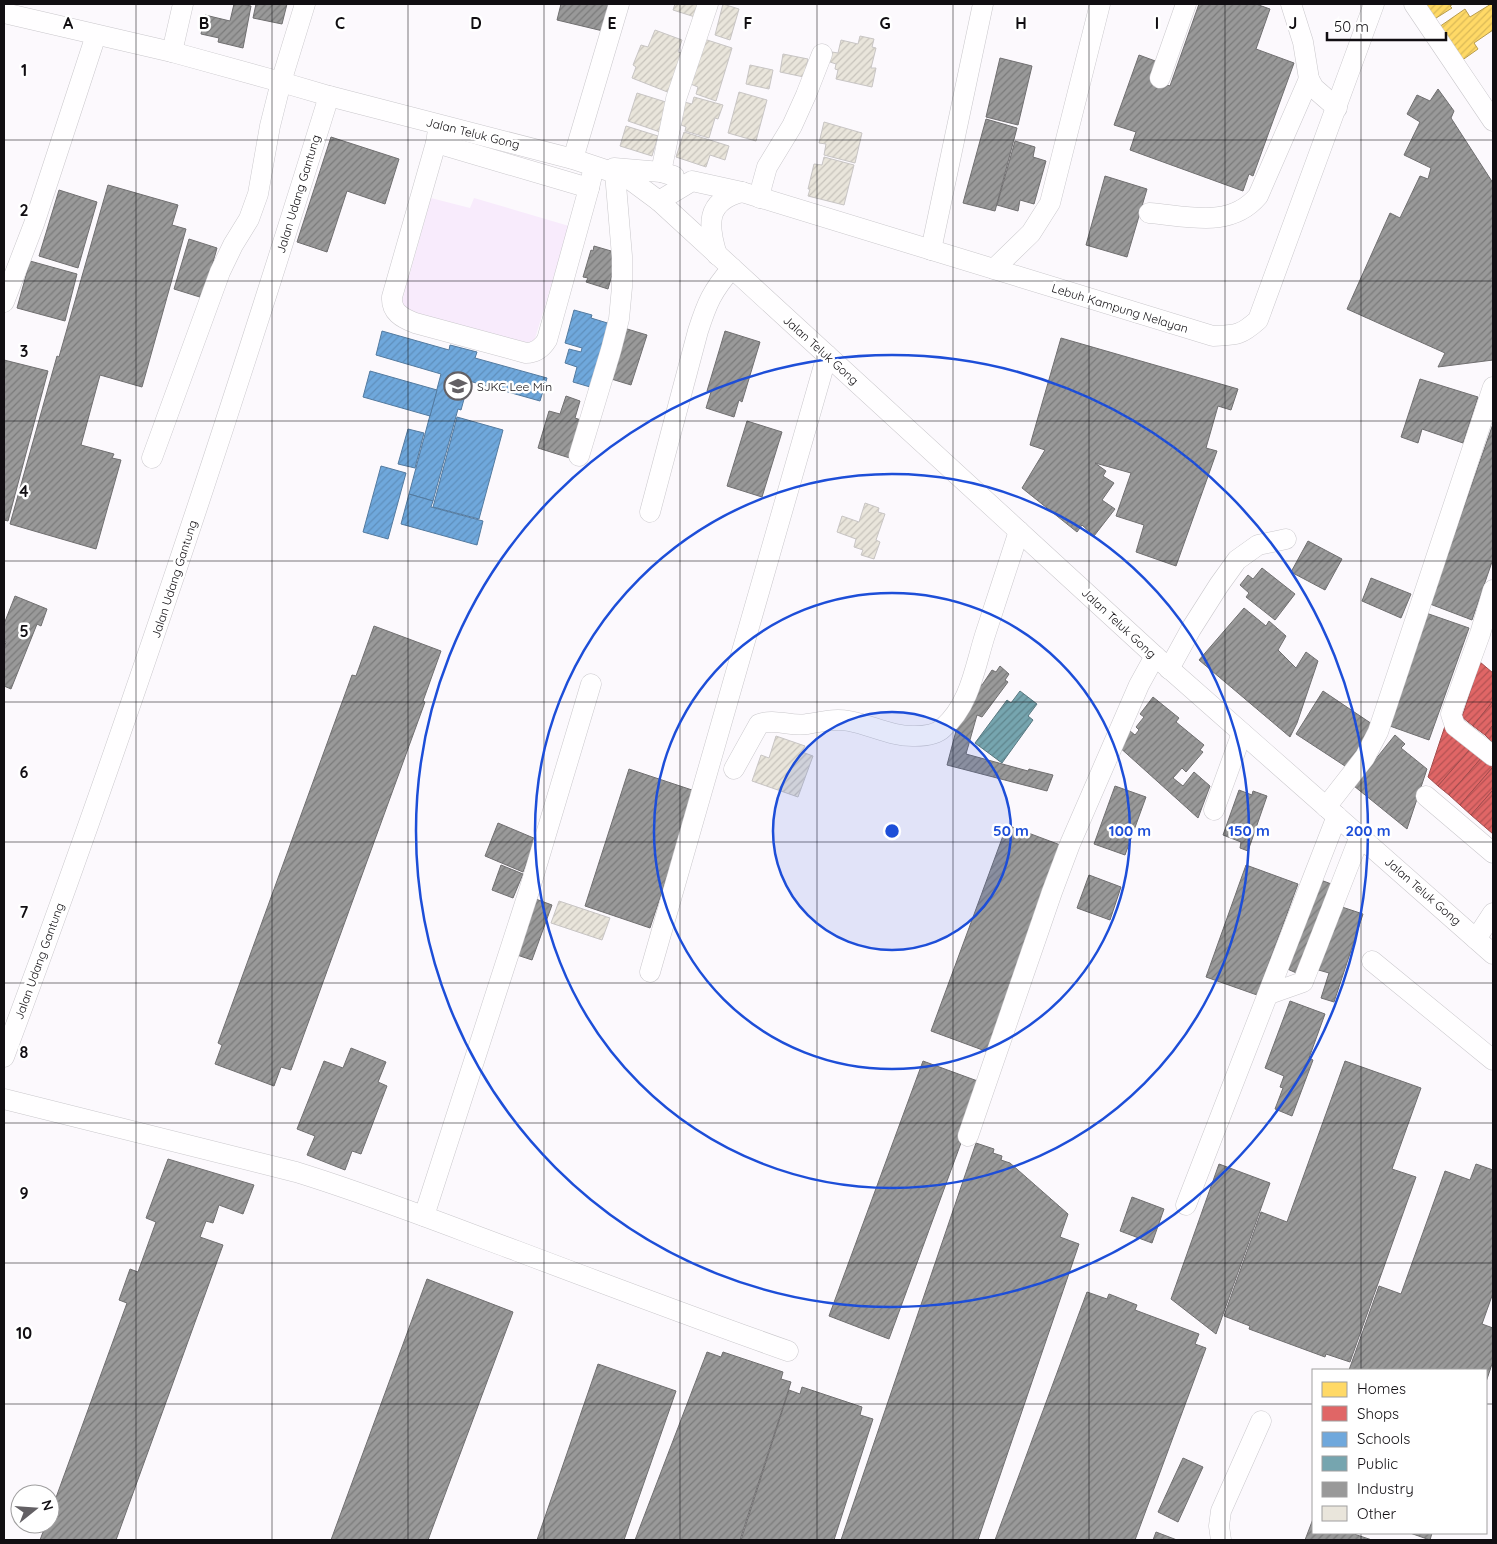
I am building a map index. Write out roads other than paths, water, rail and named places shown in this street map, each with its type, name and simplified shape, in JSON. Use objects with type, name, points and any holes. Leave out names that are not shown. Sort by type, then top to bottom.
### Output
[{"type":"street","points":[[172,52],[183,4]]},
{"type":"street","points":[[152,458],[220,272],[232,245],[248,219],[258,194],[270,126],[281,82],[305,4]]},
{"type":"street","points":[[573,159],[619,4]]},
{"type":"street","points":[[661,172],[676,99],[708,4]]},
{"type":"street","points":[[931,250],[984,4]]},
{"type":"street","points":[[994,269],[1031,232],[1050,203],[1100,4]]},
{"type":"street","points":[[1160,78],[1186,4]]},
{"type":"street","points":[[1291,4],[1303,42],[1309,79],[1314,88],[1336,108]]},
{"type":"street","name":"Lebuh Kampung Nelayan","points":[[603,169],[661,172],[751,195],[1212,336],[1234,335],[1245,331],[1258,320],[1374,4]]},
{"type":"street","points":[[1414,4],[1493,121]]},
{"type":"street","name":"Jalan Teluk Gong","points":[[15,11],[96,35],[172,52],[281,82],[329,96],[437,134],[573,159],[632,181],[659,201],[1162,662],[1493,954]]},
{"type":"street","points":[[4,302],[34,224],[96,35]]},
{"type":"street","points":[[650,512],[698,331],[707,304],[717,286],[724,262],[711,226],[714,211],[723,200],[733,194],[751,195],[762,185],[767,167],[792,126],[822,54]]},
{"type":"street","points":[[1149,213],[1213,219],[1229,216],[1252,204],[1258,196],[1309,79]]},
{"type":"street","name":"Jalan Udang Gantung","points":[[4,1057],[46,945],[159,626],[329,96]]},
{"type":"street","points":[[588,188],[437,134],[392,297],[392,305],[397,314],[415,323],[526,353],[536,351],[547,340],[588,188],[603,169]]},
{"type":"street","points":[[579,456],[619,319],[622,287],[622,256],[603,169]]},
{"type":"street","points":[[659,201],[692,181]]},
{"type":"street","points":[[650,972],[827,355]]},
{"type":"street","points":[[1186,1205],[1269,994],[1332,811],[1378,732],[1493,387]]},
{"type":"street","points":[[734,769],[759,724],[764,722],[772,721],[803,725],[839,720],[898,735],[912,736],[934,734],[945,727],[958,710],[970,687],[1019,531]]},
{"type":"street","points":[[968,1136],[1070,844],[1139,685],[1191,629],[1237,560],[1258,545],[1286,539]]},
{"type":"street","points":[[1493,590],[1487,639],[1451,714],[1454,726],[1493,756]]},
{"type":"street","points":[[424,1216],[529,891],[591,684]]},
{"type":"street","points":[[1214,810],[1242,733]]},
{"type":"street","points":[[1426,796],[1493,853]]},
{"type":"street","points":[[1269,994],[1303,982],[1360,836]]},
{"type":"street","points":[[1476,939],[1493,913]]},
{"type":"street","points":[[1372,961],[1493,1060]]},
{"type":"street","points":[[4,1099],[296,1172],[332,1183],[788,1351]]},
{"type":"street","points":[[1221,1540],[1219,1526],[1221,1512],[1261,1421]]},
{"type":"place","name":"SJKC Lee Min","points":[[458,386]]}]
